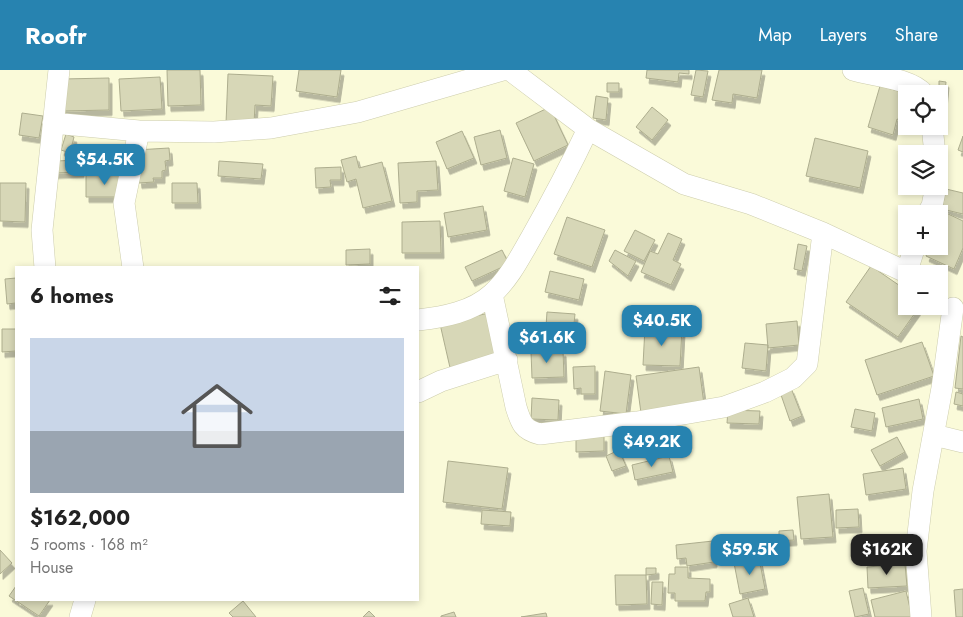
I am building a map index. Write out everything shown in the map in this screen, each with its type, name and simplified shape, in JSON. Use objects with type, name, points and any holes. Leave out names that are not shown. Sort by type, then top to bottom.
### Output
[{"type":"street","points":[[45,266],[42,230],[59,70]]},
{"type":"street","points":[[53,122],[139,131],[214,132],[271,128],[367,110],[504,70]]},
{"type":"street","points":[[510,70],[588,129],[684,184],[752,204],[823,233],[898,267]]},
{"type":"street","points":[[853,70],[912,85]]},
{"type":"street","points":[[419,320],[439,318],[468,310],[492,294],[515,267],[556,196],[588,129]]},
{"type":"street","points":[[133,266],[124,203],[139,131]]},
{"type":"street","points":[[492,294],[521,424],[528,432],[540,434],[637,422],[724,407],[765,392],[793,378],[807,364],[823,233]]},
{"type":"street","points":[[921,617],[916,551],[922,491],[934,436],[952,306]]},
{"type":"street","points":[[419,391],[441,380],[507,360]]},
{"type":"street","points":[[934,436],[963,442]]},
{"type":"street","points":[[80,617],[85,601]]},
{"type":"building","points":[[167,70],[200,70],[201,105],[168,106]]},
{"type":"building","points":[[299,70],[341,70],[337,97],[296,91]]},
{"type":"building","points":[[647,70],[689,70],[689,74],[679,73],[678,82],[646,78]]},
{"type":"building","points":[[696,70],[708,71],[703,97],[691,95]]},
{"type":"building","points":[[719,70],[762,70],[757,98],[733,94],[732,103],[712,100]]},
{"type":"building","points":[[228,74],[273,76],[271,106],[255,105],[254,124],[226,123]]},
{"type":"building","points":[[160,77],[162,109],[121,111],[119,79]]},
{"type":"building","points":[[109,78],[109,110],[63,111],[62,79]]},
{"type":"building","points":[[939,81],[946,82],[946,85],[939,85]]},
{"type":"building","points":[[607,83],[619,83],[619,92],[607,92]]},
{"type":"building","points":[[880,86],[898,91],[898,119],[893,135],[868,127]]},
{"type":"building","points":[[596,96],[608,98],[606,120],[593,118]]},
{"type":"building","points":[[550,107],[568,145],[534,161],[516,123]]},
{"type":"building","points":[[652,107],[668,120],[652,140],[636,127]]},
{"type":"building","points":[[22,113],[43,116],[39,138],[19,135]]},
{"type":"building","points":[[500,130],[507,158],[481,165],[474,137]]},
{"type":"building","points":[[462,131],[474,158],[447,169],[436,142]]},
{"type":"building","points":[[66,134],[74,137],[70,153],[61,150]]},
{"type":"building","points":[[963,136],[963,152],[958,150]]},
{"type":"building","points":[[815,138],[868,151],[860,188],[806,176]]},
{"type":"building","points":[[169,148],[170,160],[165,161],[166,170],[162,171],[162,178],[153,178],[154,182],[139,183],[136,150]]},
{"type":"building","points":[[356,156],[359,168],[382,162],[392,201],[363,208],[356,179],[347,182],[341,160]]},
{"type":"building","points":[[513,158],[534,164],[525,197],[504,191]]},
{"type":"building","points":[[81,160],[81,172],[55,173],[55,161]]},
{"type":"building","points":[[219,161],[263,164],[261,179],[218,176]]},
{"type":"building","points":[[436,161],[438,190],[417,191],[417,202],[400,203],[398,163]]},
{"type":"building","points":[[341,167],[341,180],[330,180],[331,187],[316,188],[315,168]]},
{"type":"building","points":[[86,174],[124,174],[124,197],[86,197]]},
{"type":"building","points":[[0,183],[26,183],[25,222],[0,221]]},
{"type":"building","points":[[172,183],[197,183],[198,203],[172,203]]},
{"type":"building","points":[[948,189],[963,193],[963,214],[948,210],[948,205],[943,205],[945,195],[948,195]]},
{"type":"building","points":[[483,206],[487,230],[448,237],[444,213]]},
{"type":"building","points":[[948,214],[963,221],[963,248],[954,269],[926,256],[948,255]]},
{"type":"building","points":[[567,217],[605,230],[592,267],[554,254]]},
{"type":"building","points":[[440,221],[441,253],[402,253],[402,222]]},
{"type":"building","points":[[635,230],[655,240],[644,261],[624,251]]},
{"type":"building","points":[[668,233],[682,239],[673,260],[681,264],[671,285],[641,272],[650,251],[658,254]]},
{"type":"building","points":[[798,244],[807,246],[802,271],[794,269]]},
{"type":"building","points":[[370,249],[370,264],[346,265],[346,250]]},
{"type":"building","points":[[502,250],[509,264],[472,281],[465,267]]},
{"type":"building","points":[[615,250],[636,261],[628,276],[609,261]]},
{"type":"building","points":[[871,266],[898,285],[898,315],[914,315],[898,337],[846,302]]},
{"type":"building","points":[[550,271],[584,279],[579,300],[545,292]]},
{"type":"building","points":[[15,278],[15,303],[7,304],[5,279]]},
{"type":"building","points":[[547,312],[575,314],[572,344],[545,341]]},
{"type":"building","points":[[489,313],[500,360],[451,372],[440,324]]},
{"type":"building","points":[[797,321],[799,345],[768,348],[766,324]]},
{"type":"building","points":[[645,327],[682,329],[680,366],[643,365]]},
{"type":"building","points":[[2,329],[15,329],[15,351],[2,352]]},
{"type":"building","points":[[961,336],[963,337],[963,389],[955,388]]},
{"type":"building","points":[[922,342],[934,376],[877,395],[865,360]]},
{"type":"building","points":[[745,343],[768,345],[766,371],[742,368]]},
{"type":"building","points":[[563,351],[564,377],[532,378],[531,352]]},
{"type":"building","points":[[595,366],[595,394],[581,394],[581,388],[574,389],[573,367]]},
{"type":"building","points":[[699,367],[704,404],[641,413],[636,376]]},
{"type":"building","points":[[605,371],[631,375],[626,414],[600,411]]},
{"type":"building","points":[[791,388],[802,416],[790,421],[780,392]]},
{"type":"building","points":[[956,392],[963,394],[963,406],[954,404]]},
{"type":"building","points":[[532,398],[559,400],[558,420],[531,419]]},
{"type":"building","points":[[919,399],[923,419],[886,427],[882,408]]},
{"type":"building","points":[[855,409],[875,413],[872,431],[851,427]]},
{"type":"building","points":[[728,410],[760,411],[759,424],[727,423]]},
{"type":"building","points":[[576,436],[604,436],[604,451],[576,452]]},
{"type":"building","points":[[897,437],[905,452],[880,466],[871,450]]},
{"type":"building","points":[[619,450],[626,466],[612,471],[606,456]]},
{"type":"building","points":[[669,456],[673,472],[635,480],[632,465]]},
{"type":"building","points":[[448,461],[508,468],[502,509],[443,502]]},
{"type":"building","points":[[903,468],[906,489],[866,495],[863,474]]},
{"type":"building","points":[[829,494],[833,537],[801,539],[797,497]]},
{"type":"building","points":[[858,509],[859,527],[836,528],[836,510]]},
{"type":"building","points":[[482,510],[511,512],[510,526],[481,524]]},
{"type":"building","points":[[793,530],[794,540],[779,541],[779,531]]},
{"type":"building","points":[[713,541],[714,562],[687,566],[686,558],[677,559],[676,545]]},
{"type":"building","points":[[0,550],[12,563],[0,574]]},
{"type":"building","points":[[759,558],[765,589],[740,594],[734,563]]},
{"type":"building","points":[[905,564],[907,586],[868,588],[867,567]]},
{"type":"building","points":[[675,567],[688,567],[688,578],[710,579],[710,592],[706,592],[705,601],[675,601],[675,593],[668,593],[669,574],[675,574]]},
{"type":"building","points":[[646,568],[656,568],[656,574],[646,575]]},
{"type":"building","points":[[615,575],[646,575],[647,604],[616,605]]},
{"type":"building","points":[[652,582],[663,582],[662,605],[651,604]]},
{"type":"building","points":[[15,587],[15,600],[9,596]]},
{"type":"building","points":[[863,588],[869,614],[855,617],[849,591]]},
{"type":"building","points":[[963,589],[963,617],[956,617],[954,590]]},
{"type":"building","points":[[906,591],[912,617],[875,617],[871,600]]},
{"type":"building","points":[[748,598],[754,617],[733,617],[729,604]]},
{"type":"building","points":[[16,601],[49,601],[39,616]]},
{"type":"building","points":[[243,601],[256,617],[233,617],[229,613]]},
{"type":"building","points":[[369,611],[375,617],[363,617]]},
{"type":"building","points":[[454,612],[456,617],[441,617],[441,616]]},
{"type":"building","points":[[546,613],[547,617],[521,617]]}]
